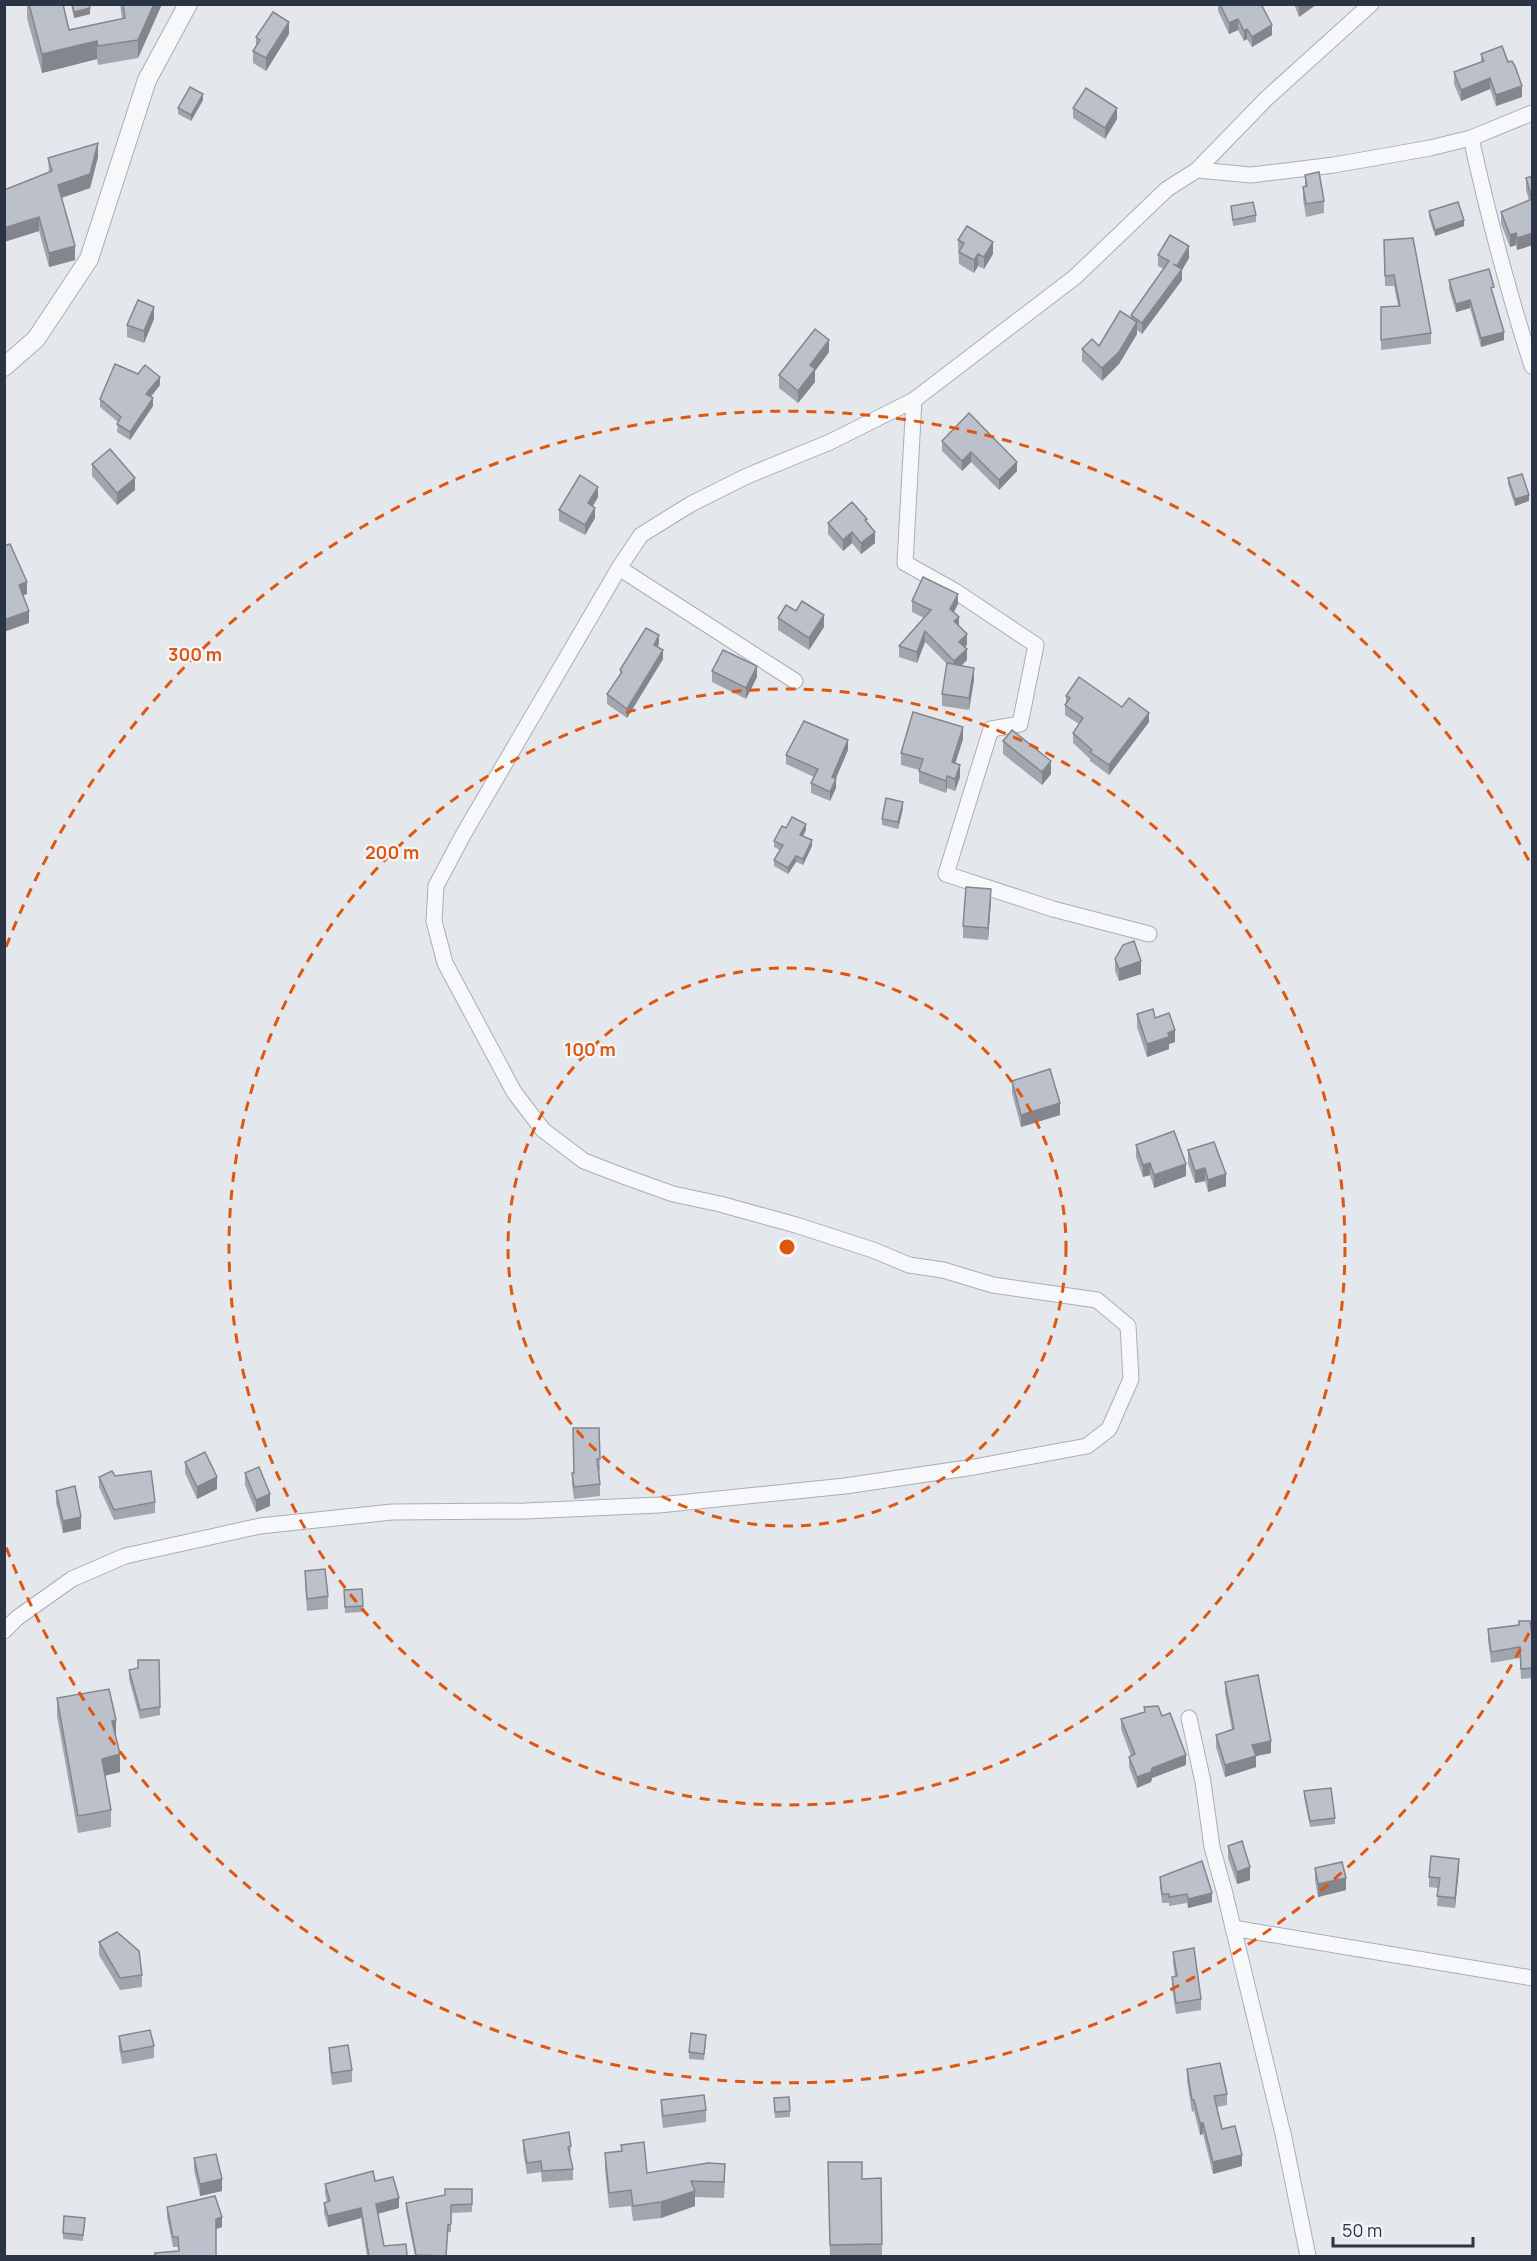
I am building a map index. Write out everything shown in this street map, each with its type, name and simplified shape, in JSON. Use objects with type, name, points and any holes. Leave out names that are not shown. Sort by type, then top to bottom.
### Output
[{"type":"street","points":[[4,1631],[17,1618],[72,1579],[125,1556],[260,1526],[392,1512],[525,1511],[659,1505],[845,1486],[974,1467],[1087,1446],[1109,1429],[1131,1379],[1128,1326],[1097,1300],[993,1285],[943,1270],[909,1265],[873,1250],[796,1225],[663,1191],[584,1161],[543,1130],[514,1092],[445,963],[434,921],[436,886],[463,835],[619,568],[641,535],[691,504],[747,476],[830,442],[914,400],[1075,277],[1167,189],[1197,170],[1267,98],[1371,4]]},
{"type":"street","points":[[4,367],[36,339],[88,259],[147,80],[185,6]]},
{"type":"street","points":[[1197,170],[1251,175],[1334,165],[1430,148],[1471,138],[1533,113]]},
{"type":"street","points":[[1471,138],[1486,210],[1533,366]]},
{"type":"street","points":[[914,400],[905,563],[956,591],[1036,645],[1020,724],[991,729],[946,874],[1053,909],[1149,934]]},
{"type":"street","points":[[619,568],[795,681]]},
{"type":"street","points":[[1189,1718],[1203,1782],[1212,1847],[1284,2138],[1308,2256]]},
{"type":"street","points":[[1233,1928],[1533,1978]]},
{"type":"building","points":[[29,4],[63,4],[69,30],[125,18],[123,4],[154,4],[138,40],[98,46],[97,41],[42,54]]},
{"type":"building","points":[[72,4],[89,4],[90,8],[74,12]]},
{"type":"building","points":[[1220,4],[1261,4],[1272,25],[1252,37],[1247,29],[1244,31],[1238,19],[1229,23]]},
{"type":"building","points":[[273,12],[289,22],[266,58],[253,51],[260,40],[256,37]]},
{"type":"building","points":[[1502,46],[1508,62],[1512,61],[1515,66],[1522,86],[1496,95],[1490,78],[1461,90],[1454,72],[1484,61],[1481,54]]},
{"type":"building","points":[[190,87],[203,94],[191,115],[178,108]]},
{"type":"building","points":[[1086,88],[1117,108],[1105,128],[1073,108]]},
{"type":"building","points":[[98,143],[90,174],[58,185],[75,246],[49,253],[39,217],[4,228],[4,190],[52,171],[48,158]]},
{"type":"building","points":[[1319,172],[1324,201],[1306,204],[1303,187],[1307,186],[1305,175]]},
{"type":"building","points":[[1533,176],[1533,233],[1517,238],[1516,233],[1510,235],[1501,212],[1532,199],[1526,178]]},
{"type":"building","points":[[1253,202],[1256,215],[1233,220],[1231,206]]},
{"type":"building","points":[[1458,202],[1464,220],[1435,230],[1429,211]]},
{"type":"building","points":[[967,226],[993,242],[984,257],[978,254],[974,260],[959,252],[964,243],[958,240]]},
{"type":"building","points":[[1170,235],[1189,246],[1177,266],[1173,264],[1182,269],[1142,323],[1131,315],[1169,261],[1158,255]]},
{"type":"building","points":[[1413,238],[1431,333],[1381,340],[1381,307],[1400,306],[1394,275],[1385,276],[1384,240]]},
{"type":"building","points":[[1489,269],[1494,287],[1491,288],[1504,332],[1481,338],[1470,300],[1456,304],[1449,280]]},
{"type":"building","points":[[138,300],[154,307],[144,331],[127,325]]},
{"type":"building","points":[[1120,311],[1137,322],[1119,352],[1102,368],[1082,349],[1092,339],[1099,346]]},
{"type":"building","points":[[815,329],[829,340],[810,365],[815,369],[798,391],[779,375]]},
{"type":"building","points":[[115,364],[138,374],[145,365],[160,377],[146,394],[153,398],[130,432],[117,424],[121,417],[100,399]]},
{"type":"building","points":[[969,413],[1017,462],[999,480],[971,452],[962,461],[942,441]]},
{"type":"building","points":[[110,449],[135,478],[117,493],[92,464]]},
{"type":"building","points":[[1522,474],[1529,495],[1515,499],[1508,478]]},
{"type":"building","points":[[580,475],[598,487],[588,503],[595,508],[585,525],[559,510]]},
{"type":"building","points":[[852,502],[875,532],[861,543],[852,532],[843,540],[828,523]]},
{"type":"building","points":[[10,544],[27,582],[19,585],[29,611],[4,620],[4,546]]},
{"type":"building","points":[[923,577],[958,594],[950,609],[959,617],[954,621],[967,634],[959,642],[967,649],[954,661],[925,631],[917,652],[899,646],[931,610],[912,601]]},
{"type":"building","points":[[802,601],[824,615],[809,638],[778,618],[786,605],[796,611]]},
{"type":"building","points":[[646,628],[659,635],[654,645],[663,650],[627,709],[607,694]]},
{"type":"building","points":[[723,650],[757,666],[746,688],[712,671]]},
{"type":"building","points":[[947,663],[974,668],[969,698],[942,694]]},
{"type":"building","points":[[1079,677],[1122,707],[1129,698],[1149,713],[1109,765],[1090,752],[1092,750],[1073,733],[1083,718],[1065,705],[1070,698],[1066,696]]},
{"type":"building","points":[[913,712],[963,727],[952,762],[960,765],[955,779],[947,776],[946,781],[919,771],[923,759],[901,753]]},
{"type":"building","points":[[804,721],[848,740],[832,777],[836,779],[830,792],[811,783],[818,769],[786,755]]},
{"type":"building","points":[[1012,730],[1051,761],[1042,772],[1003,741]]},
{"type":"building","points":[[886,798],[903,802],[898,822],[882,819]]},
{"type":"building","points":[[792,817],[806,824],[800,835],[812,840],[803,859],[796,856],[788,868],[774,860],[783,845],[774,841],[782,826],[786,828]]},
{"type":"building","points":[[966,887],[991,889],[988,928],[963,926]]},
{"type":"building","points":[[1134,941],[1141,961],[1119,969],[1115,959],[1123,945]]},
{"type":"building","points":[[1153,1009],[1155,1018],[1169,1013],[1175,1030],[1168,1033],[1169,1037],[1147,1044],[1137,1014]]},
{"type":"building","points":[[1050,1069],[1060,1103],[1021,1115],[1012,1081]]},
{"type":"building","points":[[1174,1131],[1186,1164],[1154,1175],[1150,1163],[1143,1165],[1136,1145]]},
{"type":"building","points":[[1214,1142],[1226,1174],[1208,1180],[1205,1168],[1195,1171],[1188,1150]]},
{"type":"building","points":[[573,1428],[599,1428],[600,1459],[597,1459],[600,1484],[574,1487]]},
{"type":"building","points":[[205,1452],[217,1477],[197,1487],[185,1462]]},
{"type":"building","points":[[259,1467],[270,1494],[256,1500],[245,1473]]},
{"type":"building","points":[[112,1471],[115,1476],[151,1471],[155,1502],[114,1510],[99,1477]]},
{"type":"building","points":[[75,1486],[81,1517],[63,1521],[56,1491]]},
{"type":"building","points":[[325,1569],[328,1596],[307,1599],[305,1571]]},
{"type":"building","points":[[362,1589],[363,1606],[345,1607],[344,1590]]},
{"type":"building","points":[[1519,1621],[1530,1621],[1533,1668],[1521,1669],[1520,1647],[1491,1652],[1488,1629],[1519,1625]]},
{"type":"building","points":[[138,1660],[159,1660],[160,1707],[140,1710],[129,1670],[138,1668]]},
{"type":"building","points":[[1258,1675],[1271,1741],[1252,1745],[1256,1756],[1225,1765],[1216,1735],[1234,1729],[1225,1682]]},
{"type":"building","points":[[109,1689],[116,1720],[112,1721],[120,1754],[102,1759],[111,1810],[78,1816],[57,1698]]},
{"type":"building","points":[[1158,1706],[1162,1716],[1170,1713],[1186,1755],[1152,1768],[1151,1772],[1137,1777],[1129,1757],[1135,1754],[1121,1719],[1145,1712],[1144,1707]]},
{"type":"building","points":[[1331,1788],[1335,1818],[1310,1821],[1304,1791]]},
{"type":"building","points":[[1242,1841],[1250,1867],[1237,1872],[1228,1846]]},
{"type":"building","points":[[1431,1856],[1459,1859],[1455,1898],[1437,1896],[1440,1878],[1429,1877]]},
{"type":"building","points":[[1202,1861],[1212,1893],[1188,1899],[1187,1894],[1169,1897],[1169,1894],[1162,1894],[1160,1877]]},
{"type":"building","points":[[1342,1862],[1346,1878],[1318,1884],[1315,1868]]},
{"type":"building","points":[[117,1932],[139,1951],[142,1975],[120,1978],[99,1942]]},
{"type":"building","points":[[1194,1948],[1201,1999],[1176,2003],[1172,1977],[1177,1976],[1173,1952]]},
{"type":"building","points":[[150,2030],[154,2046],[122,2052],[119,2036]]},
{"type":"building","points":[[691,2033],[706,2035],[704,2054],[689,2052]]},
{"type":"building","points":[[348,2045],[352,2070],[332,2073],[329,2048]]},
{"type":"building","points":[[1220,2063],[1227,2094],[1214,2096],[1222,2129],[1235,2126],[1242,2155],[1213,2162],[1203,2123],[1200,2123],[1194,2100],[1192,2100],[1187,2069]]},
{"type":"building","points":[[704,2095],[706,2110],[663,2116],[661,2100]]},
{"type":"building","points":[[789,2097],[790,2111],[775,2112],[774,2098]]},
{"type":"building","points":[[569,2132],[571,2146],[568,2147],[573,2169],[542,2171],[541,2161],[527,2163],[523,2140]]},
{"type":"building","points":[[644,2142],[647,2173],[708,2163],[725,2164],[724,2182],[691,2181],[695,2191],[661,2202],[633,2206],[631,2190],[609,2193],[605,2153],[622,2151],[621,2145]]},
{"type":"building","points":[[216,2154],[222,2179],[200,2184],[194,2158]]},
{"type":"building","points":[[828,2162],[862,2162],[862,2179],[881,2178],[882,2244],[830,2245]]},
{"type":"building","points":[[373,2171],[375,2181],[393,2177],[399,2198],[376,2204],[384,2246],[406,2244],[407,2256],[369,2256],[361,2208],[328,2216],[324,2203],[330,2201],[325,2184]]},
{"type":"building","points":[[445,2189],[472,2189],[472,2204],[451,2205],[451,2224],[448,2225],[446,2256],[416,2255],[406,2203],[445,2195]]},
{"type":"building","points":[[215,2196],[222,2217],[216,2219],[216,2256],[155,2256],[155,2253],[179,2251],[178,2237],[173,2237],[167,2207]]},
{"type":"building","points":[[64,2216],[85,2218],[83,2235],[63,2233]]}]
